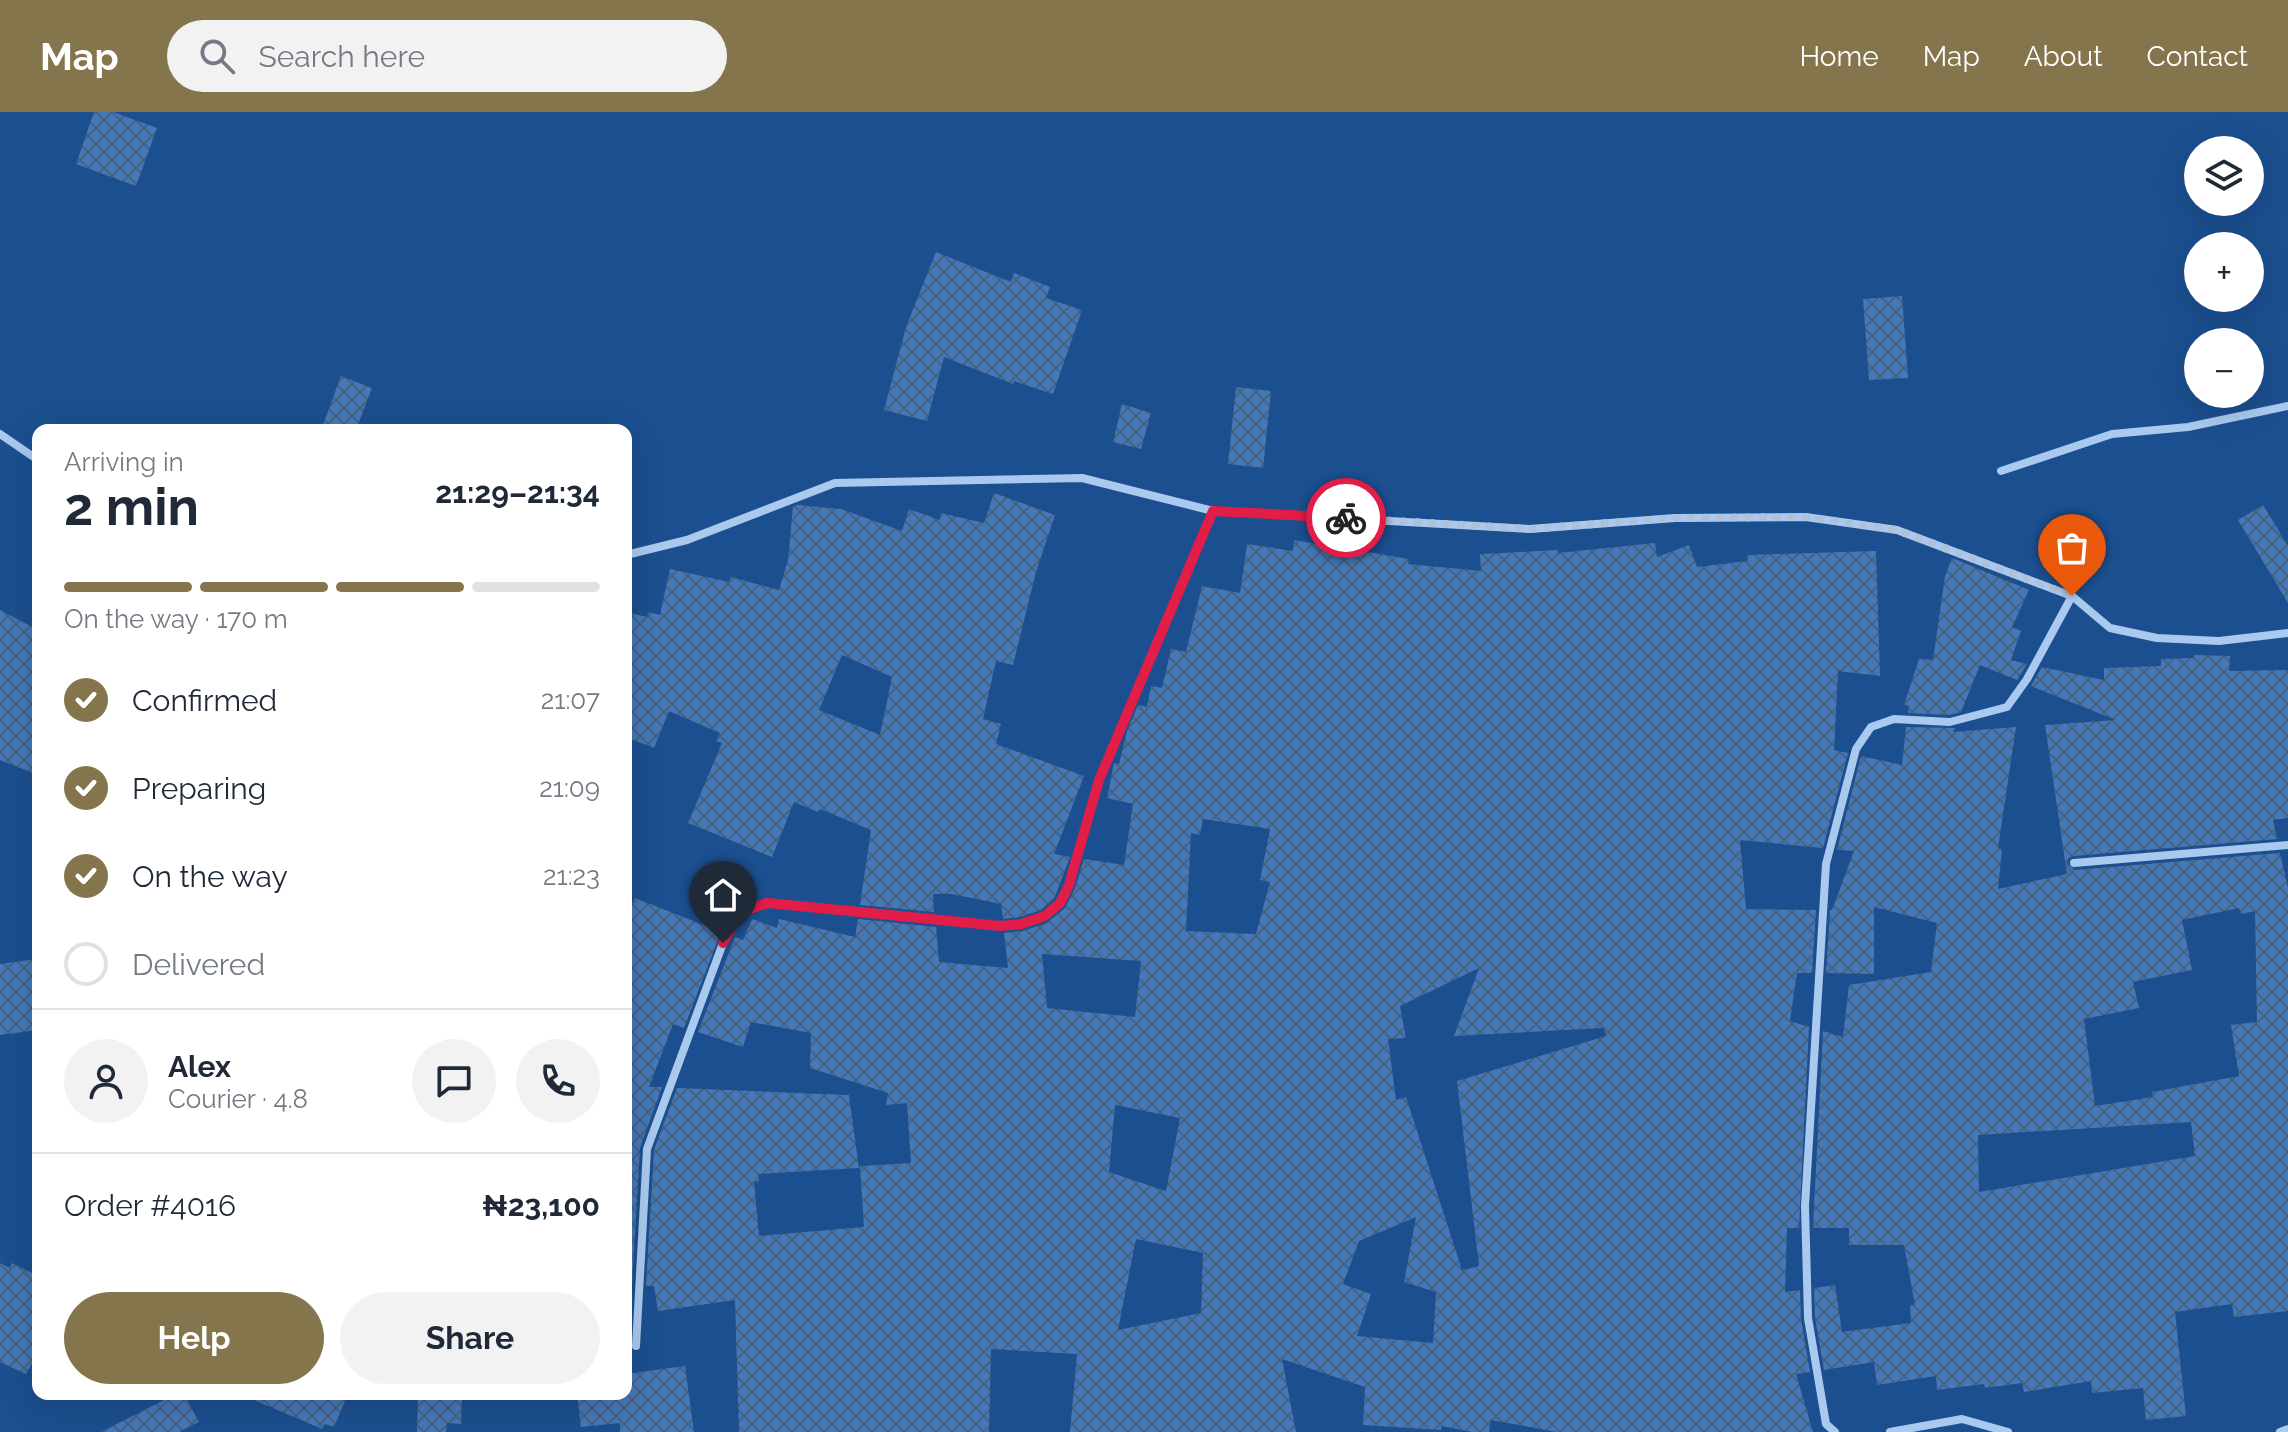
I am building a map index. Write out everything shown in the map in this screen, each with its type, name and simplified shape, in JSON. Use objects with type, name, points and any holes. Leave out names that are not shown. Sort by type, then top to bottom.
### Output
[{"type":"street","points":[[2001,471],[2112,434],[2188,427],[2288,406]]},
{"type":"street","points":[[0,434],[32,456]]},
{"type":"street","points":[[632,554],[687,540],[835,483],[1082,478],[1213,511],[1530,529],[1675,518],[1806,517],[1897,530],[2072,596],[2110,628],[2157,638],[2219,641],[2288,633]]},
{"type":"street","points":[[636,1346],[647,1149],[723,943],[737,918],[750,907],[768,903],[1001,926],[1021,924],[1045,916],[1060,903],[1069,885],[1099,780],[1213,511]]},
{"type":"street","points":[[1835,1432],[1826,1424],[1808,1318],[1805,1206],[1826,864],[1856,749],[1871,727],[1894,719],[1950,722],[2007,707],[2027,679],[2072,596]]},
{"type":"street","points":[[2074,863],[2288,845]]},
{"type":"street","points":[[1890,1432],[1962,1419],[2008,1432]]},
{"type":"street","points":[[2280,1432],[2288,1429]]},
{"type":"building","points":[[94,112],[113,112],[157,128],[136,186],[76,164]]},
{"type":"building","points":[[936,252],[1011,282],[1014,273],[1050,287],[1046,298],[1082,310],[1053,394],[1014,381],[1013,384],[944,357],[927,421],[884,410],[906,327]]},
{"type":"building","points":[[1902,296],[1908,378],[1869,380],[1863,299]]},
{"type":"building","points":[[341,376],[372,388],[358,424],[323,424]]},
{"type":"building","points":[[1236,387],[1271,391],[1263,468],[1228,464]]},
{"type":"building","points":[[1122,404],[1151,413],[1141,449],[1113,442]]},
{"type":"building","points":[[994,493],[1055,515],[1036,572],[1013,665],[996,661],[983,719],[1001,724],[996,744],[1084,776],[1054,854],[1070,857],[1054,899],[1041,910],[1020,917],[1003,919],[1001,904],[952,894],[933,894],[934,912],[860,905],[871,830],[794,802],[772,857],[688,823],[722,743],[716,741],[720,733],[669,711],[654,748],[632,739],[632,613],[647,617],[649,612],[660,615],[670,569],[729,582],[731,577],[779,590],[788,560],[793,507],[797,505],[841,509],[902,531],[909,509],[940,520],[941,513],[984,523]],"holes":[[[842,655],[892,677],[880,735],[819,710]]]},
{"type":"building","points":[[2263,505],[2288,546],[2288,603],[2238,520]]},
{"type":"building","points":[[1294,540],[1409,559],[1408,564],[1481,571],[1480,554],[1558,550],[1558,553],[1655,543],[1657,557],[1689,545],[1697,567],[1748,561],[1747,555],[1876,551],[1880,676],[1838,671],[1834,750],[1848,753],[1823,848],[1740,840],[1746,909],[1816,910],[1812,973],[1797,973],[1790,1021],[1809,1027],[1799,1228],[1787,1228],[1785,1292],[1800,1290],[1801,1319],[1810,1372],[1796,1374],[1813,1432],[1557,1432],[1491,1420],[1489,1432],[1442,1426],[1441,1430],[1363,1425],[1365,1387],[1282,1359],[1296,1432],[1070,1432],[1077,1354],[991,1349],[989,1432],[739,1432],[735,1300],[658,1311],[654,1286],[646,1286],[654,1150],[677,1088],[849,1095],[859,1168],[759,1174],[759,1181],[754,1182],[759,1236],[864,1227],[860,1166],[911,1163],[907,1103],[886,1105],[888,1093],[810,1068],[811,1033],[751,1022],[743,1047],[698,1032],[735,937],[743,940],[752,919],[777,928],[779,919],[855,937],[858,919],[936,927],[939,962],[1008,968],[1004,933],[1047,923],[1065,908],[1084,859],[1124,865],[1133,804],[1107,798],[1114,763],[1119,764],[1127,731],[1138,705],[1147,707],[1151,686],[1162,688],[1171,649],[1186,652],[1202,586],[1240,593],[1247,544],[1293,551]],"holes":[[[1203,819],[1270,829],[1260,880],[1270,882],[1256,934],[1186,931],[1191,833],[1200,835]],[[1042,954],[1141,961],[1135,1017],[1047,1008]],[[1479,968],[1454,1036],[1604,1028],[1606,1036],[1457,1081],[1479,1266],[1462,1270],[1406,1097],[1396,1100],[1388,1039],[1406,1038],[1400,1006]],[[1115,1105],[1180,1118],[1166,1191],[1109,1172]],[[1416,1217],[1404,1282],[1436,1292],[1433,1343],[1357,1336],[1371,1294],[1343,1284],[1359,1241]],[[1136,1239],[1203,1253],[1201,1313],[1118,1330]]]},
{"type":"building","points":[[1952,558],[2029,590],[2012,627],[2021,631],[2011,660],[2027,664],[2017,680],[1980,665],[1961,712],[1949,715],[1908,713],[1909,706],[1904,705],[1919,659],[1933,660],[1945,576]]},
{"type":"building","points":[[0,610],[32,627],[32,773],[0,760]]},
{"type":"building","points":[[2194,655],[2230,656],[2229,671],[2288,670],[2288,818],[2273,820],[2277,839],[2073,856],[2067,864],[2075,870],[2280,853],[2288,888],[2288,1311],[2234,1317],[2232,1304],[2175,1312],[2186,1416],[2146,1420],[2143,1388],[2092,1393],[2091,1381],[2024,1392],[2022,1383],[1937,1390],[1936,1376],[1877,1385],[1874,1362],[1824,1370],[1815,1317],[1814,1288],[1835,1285],[1842,1332],[1911,1323],[1910,1305],[1915,1305],[1904,1245],[1849,1245],[1849,1228],[1813,1228],[1823,1031],[1843,1037],[1849,985],[1931,972],[1937,923],[1874,907],[1874,974],[1826,973],[1830,910],[1854,851],[1837,850],[1861,756],[1902,765],[1906,727],[1955,728],[1953,732],[2016,727],[1998,848],[2002,849],[1998,889],[2067,874],[2045,725],[2116,720],[2031,686],[2042,667],[2104,680],[2104,668],[2161,666],[2161,659],[2194,658]],"holes":[[[2239,908],[2241,914],[2255,911],[2257,1022],[2231,1025],[2239,1076],[2152,1092],[2153,1097],[2095,1106],[2084,1019],[2139,1008],[2133,982],[2192,970],[2182,920]],[[2191,1122],[2195,1156],[1979,1192],[1978,1135]]]},
{"type":"building","points":[[635,898],[721,932],[684,1028],[673,1024],[649,1087],[662,1087],[640,1148],[632,1285],[632,904]]},
{"type":"building","points":[[32,960],[32,1031],[0,1035],[0,964]]},
{"type":"building","points":[[0,1263],[10,1268],[12,1263],[32,1273],[32,1363],[26,1374],[0,1362]]},
{"type":"building","points":[[685,1366],[694,1432],[620,1432],[620,1423],[581,1427],[578,1400],[632,1400],[632,1373]]},
{"type":"building","points":[[164,1400],[187,1400],[199,1422],[179,1432],[101,1432]]},
{"type":"building","points":[[254,1400],[345,1400],[334,1427],[325,1424],[322,1429]]},
{"type":"building","points":[[418,1400],[462,1400],[461,1424],[447,1423],[446,1432],[417,1432]]},
{"type":"way so far","points":[[1346,518],[1530,529],[1675,518],[1806,517],[1897,530],[2072,596]]},
{"type":"route","points":[[723,943],[737,918],[750,907],[768,903],[1001,926],[1021,924],[1045,916],[1060,903],[1069,885],[1099,780],[1213,511],[1346,518]]}]
